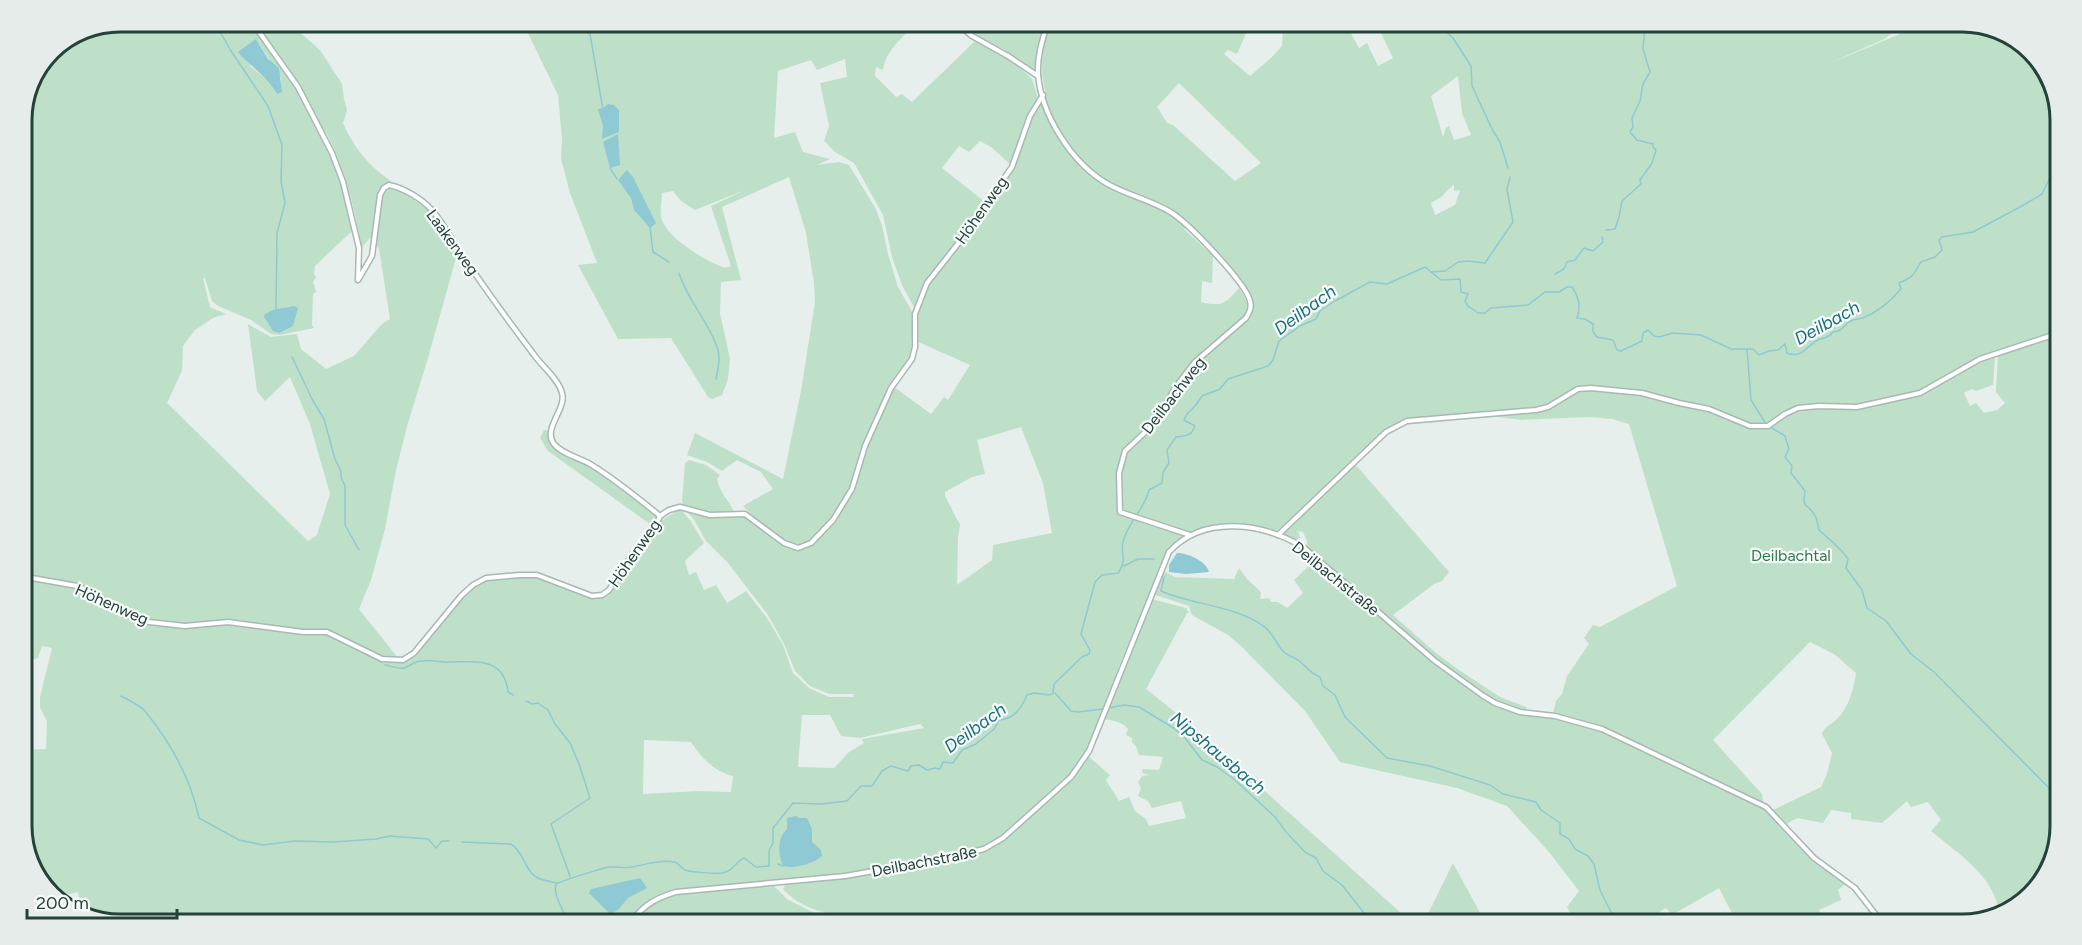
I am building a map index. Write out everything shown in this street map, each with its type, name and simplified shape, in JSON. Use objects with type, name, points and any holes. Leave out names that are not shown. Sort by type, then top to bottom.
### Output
[{"type":"street","name":"Laakerweg","points":[[259,32],[298,87],[332,153],[343,182],[359,248],[358,280],[372,256],[380,195],[384,188],[389,185],[395,186],[430,208],[535,356],[561,388],[562,403],[552,428],[551,437],[555,445],[591,464],[660,516]]},
{"type":"street","points":[[967,32],[1038,76]]},
{"type":"street","points":[[1043,95],[1038,76],[1045,32]]},
{"type":"street","name":"Höhenweg","points":[[32,578],[77,586],[90,591],[128,615],[149,622],[185,626],[228,622],[303,632],[327,632],[382,659],[403,660],[414,653],[461,596],[473,585],[486,578],[537,575],[592,596],[602,595],[609,590],[634,552],[655,528],[660,516],[669,510],[680,507],[710,515],[745,514],[784,543],[798,548],[811,543],[833,520],[852,489],[865,446],[891,388],[912,359],[915,347],[915,314],[927,283],[1012,167],[1030,116],[1043,95]]},
{"type":"street","name":"Deilbachweg","points":[[1043,95],[1059,135],[1079,162],[1107,184],[1171,212],[1182,220],[1223,263],[1250,301],[1250,311],[1246,318],[1195,362],[1175,388],[1155,422],[1125,451],[1119,473],[1120,512],[1191,535]]},
{"type":"street","points":[[1278,535],[1386,432],[1407,421],[1536,410],[1548,407],[1578,389],[1591,388],[1651,395],[1709,409],[1750,426],[1768,426],[1798,408],[1857,407],[1920,393],[1980,358],[2050,336]]},
{"type":"street","name":"Deilbachstraße","points":[[638,914],[645,906],[660,897],[676,892],[845,876],[957,856],[984,849],[1003,838],[1071,777],[1082,764],[1169,552],[1191,535],[1210,528],[1233,526],[1278,535],[1304,547],[1435,661],[1489,699],[1520,712],[1555,716],[1602,729],[1766,807],[1814,858],[1855,888],[1875,914]]},
{"type":"green space","name":"Deilbachtal","points":[[120,32],[299,32],[320,50],[342,84],[347,110],[343,123],[347,132],[362,155],[391,181],[380,192],[372,240],[370,238],[362,247],[348,188],[339,160],[326,132],[322,136],[345,192],[354,229],[315,266],[316,277],[313,282],[316,292],[313,294],[312,325],[314,328],[280,335],[271,334],[251,320],[218,306],[212,301],[205,278],[203,278],[210,307],[226,314],[213,318],[195,330],[183,346],[182,371],[167,403],[308,541],[317,535],[330,494],[310,424],[290,377],[265,401],[257,391],[248,324],[271,337],[297,334],[301,349],[326,369],[354,356],[382,324],[390,319],[379,249],[376,244],[380,200],[382,193],[388,187],[395,187],[432,212],[458,251],[408,423],[385,529],[371,580],[359,609],[398,658],[413,656],[461,597],[473,586],[487,579],[537,576],[594,598],[605,596],[661,521],[680,509],[690,520],[704,543],[685,561],[689,575],[696,572],[704,590],[716,585],[727,603],[746,591],[767,618],[783,645],[793,673],[809,688],[829,697],[853,697],[854,694],[829,694],[810,686],[795,671],[784,644],[768,615],[728,563],[706,541],[693,518],[686,511],[709,516],[745,515],[793,550],[808,548],[822,534],[820,531],[810,541],[802,544],[788,543],[743,506],[773,489],[761,472],[737,460],[722,471],[707,462],[687,455],[695,433],[783,479],[801,391],[815,302],[806,233],[789,177],[722,207],[741,280],[721,282],[720,313],[730,359],[728,379],[722,395],[712,399],[708,397],[671,338],[618,339],[578,265],[597,263],[570,193],[561,159],[562,139],[558,95],[527,32],[909,32],[891,50],[883,70],[876,67],[875,76],[896,97],[902,94],[912,102],[975,41],[1016,64],[1032,79],[1038,98],[1026,120],[1011,165],[991,147],[980,141],[969,152],[959,146],[942,168],[985,202],[926,283],[916,311],[902,285],[892,257],[883,215],[854,163],[835,152],[824,141],[829,126],[820,83],[847,77],[845,59],[817,70],[811,60],[778,71],[774,138],[795,132],[803,152],[830,159],[817,165],[839,162],[849,165],[876,209],[898,287],[914,315],[910,357],[887,391],[868,432],[871,434],[894,387],[931,414],[944,397],[948,400],[970,365],[916,341],[917,315],[928,284],[955,251],[1017,160],[1032,113],[1046,94],[1042,76],[1042,59],[1047,32],[1246,32],[1236,54],[1228,50],[1224,54],[1250,76],[1282,46],[1283,32],[1350,32],[1359,48],[1367,43],[1378,66],[1393,58],[1380,32],[1894,32],[1884,39],[1828,64],[1901,32],[1980,33],[2006,43],[2025,57],[2039,76],[2049,102],[2050,334],[1979,357],[1919,391],[1859,406],[1808,405],[1793,411],[1819,408],[1857,409],[1892,402],[1921,394],[1977,362],[1993,356],[1995,359],[1993,385],[1964,393],[1970,406],[1976,403],[1984,413],[1997,410],[2005,403],[1996,392],[1998,354],[2050,338],[2049,843],[2044,859],[2032,879],[2020,892],[1997,906],[1983,877],[1931,831],[1941,820],[1928,802],[1911,807],[1907,801],[1882,823],[1851,819],[1851,813],[1831,810],[1823,823],[1797,818],[1785,825],[1773,810],[1821,787],[1832,753],[1822,734],[1840,716],[1852,692],[1856,673],[1834,654],[1810,642],[1713,740],[1762,794],[1764,809],[1812,859],[1845,884],[1838,890],[1841,900],[1819,910],[1821,914],[1732,914],[1719,888],[1674,914],[1666,908],[1656,914],[1571,914],[1567,907],[1579,891],[1549,852],[1507,806],[1457,788],[1340,762],[1305,711],[1241,646],[1228,635],[1192,615],[1189,606],[1154,593],[1163,571],[1175,577],[1234,579],[1239,568],[1261,592],[1260,599],[1269,598],[1271,602],[1278,602],[1287,608],[1303,593],[1294,580],[1315,560],[1433,662],[1482,697],[1515,713],[1560,720],[1561,715],[1553,713],[1556,701],[1562,694],[1567,676],[1589,644],[1584,638],[1593,625],[1600,627],[1677,586],[1629,424],[1612,419],[1590,417],[1521,420],[1478,414],[1398,423],[1391,426],[1355,464],[1449,572],[1442,581],[1434,584],[1393,615],[1459,670],[1500,697],[1527,709],[1508,705],[1481,691],[1449,669],[1307,548],[1303,532],[1298,531],[1300,538],[1298,541],[1284,536],[1283,533],[1294,517],[1275,532],[1232,526],[1204,528],[1191,532],[1169,550],[1119,666],[1088,749],[1074,771],[1002,836],[984,846],[961,853],[841,874],[667,892],[647,902],[635,914],[120,914],[86,907],[80,904],[78,892],[66,895],[53,883],[36,854],[33,843],[32,750],[46,749],[47,721],[40,708],[40,697],[52,648],[42,646],[38,658],[32,660],[32,114],[41,81],[50,66],[62,53],[91,36]],"holes":[[[256,39],[281,78],[281,92],[277,93],[271,83],[250,66]],[[1458,76],[1462,113],[1471,135],[1454,140],[1449,126],[1443,137],[1431,96]],[[1179,83],[1261,163],[1235,181],[1173,125],[1167,123],[1157,107]],[[1454,184],[1454,191],[1460,190],[1455,205],[1435,215],[1431,203]],[[745,190],[711,206],[731,266],[725,268],[708,260],[688,248],[670,233],[661,217],[662,193],[673,191],[681,201],[695,210]],[[1189,225],[1215,253],[1220,254],[1230,265],[1228,268],[1249,301],[1249,309],[1239,288],[1223,303],[1201,302],[1202,281],[1212,283],[1213,256],[1184,229]],[[1021,427],[1043,483],[1052,533],[993,545],[992,560],[957,585],[960,525],[945,492],[972,477],[985,474],[977,440]],[[802,715],[830,715],[841,736],[860,738],[920,724],[924,728],[862,739],[864,743],[849,752],[834,768],[798,767]],[[644,740],[691,742],[709,763],[733,776],[731,792],[643,794]]]},
{"type":"green space","points":[[971,32],[1043,32],[1034,71],[1003,49]]},
{"type":"green space","points":[[544,430],[549,431],[552,443],[591,466],[657,517],[650,524],[548,451],[540,438]]},
{"type":"green space","points":[[689,460],[706,465],[720,475],[717,479],[718,484],[734,512],[710,514],[684,507],[682,501],[685,463]]},
{"type":"green space","points":[[1152,599],[1186,608],[1189,613],[1146,689],[1190,724],[1402,914],[835,914],[804,905],[783,889],[786,884],[845,877],[948,860],[986,851],[1004,839],[1072,779],[1088,756],[1110,775],[1106,780],[1119,801],[1129,797],[1135,811],[1146,819],[1149,826],[1186,818],[1181,801],[1152,808],[1148,801],[1138,796],[1141,788],[1138,782],[1142,776],[1150,775],[1142,773],[1143,769],[1159,770],[1163,757],[1139,755],[1132,738],[1126,735],[1128,729],[1117,722],[1104,719]]},
{"type":"green space","points":[[1453,863],[1481,914],[1428,914]]},
{"type":"green space","points":[[774,886],[787,899],[819,914],[640,914],[659,900],[676,894]]},
{"type":"water","points":[[256,39],[268,59],[279,68],[282,92],[277,94],[264,77],[238,52]]},
{"type":"water","points":[[608,104],[614,105],[619,110],[619,132],[602,139],[603,126],[598,109]]},
{"type":"water","points":[[618,134],[620,165],[610,168],[603,142]]},
{"type":"water","points":[[627,170],[633,177],[656,223],[650,228],[634,210],[631,198],[618,180]]},
{"type":"water","points":[[294,306],[298,308],[293,326],[279,333],[273,331],[264,317],[265,314]]},
{"type":"water","points":[[1177,553],[1196,558],[1209,572],[1186,574],[1169,572],[1169,565]]},
{"type":"water","points":[[796,816],[807,818],[812,829],[812,842],[821,850],[822,856],[804,865],[783,866],[779,851],[781,837],[787,829],[787,818]]},
{"type":"water","points":[[640,878],[647,888],[628,898],[618,910],[610,914],[589,893],[591,889]]},
{"type":"waterway","points":[[220,32],[268,106],[282,145],[281,181],[285,203],[277,233],[276,310]]},
{"type":"waterway","points":[[586,32],[590,34],[603,110]]},
{"type":"waterway","points":[[1446,32],[1453,38],[1471,66],[1472,86],[1500,142],[1508,168]]},
{"type":"waterway","points":[[1606,230],[1615,229],[1622,201],[1641,184],[1640,180],[1652,163],[1656,150],[1653,144],[1637,140],[1630,132],[1643,84],[1650,72],[1643,49],[1645,32]]},
{"type":"waterway","points":[[610,168],[617,179]]},
{"type":"waterway","points":[[1431,272],[1445,271],[1458,262],[1485,263],[1513,222],[1507,189],[1510,177]]},
{"type":"waterway","name":"Deilbach","points":[[564,914],[557,897],[556,884],[604,868],[669,861],[688,871],[719,873],[729,871],[744,858],[756,867],[769,866],[773,828],[793,803],[821,804],[847,801],[861,786],[872,786],[882,771],[891,766],[908,771],[911,766],[919,765],[927,770],[940,769],[943,762],[953,763],[962,750],[976,744],[994,729],[999,720],[1009,718],[1022,705],[1027,695],[1053,693],[1054,684],[1082,657],[1089,654],[1090,650],[1081,634],[1095,582],[1102,575],[1118,573],[1121,568],[1125,535],[1149,490],[1162,483],[1163,472],[1169,463],[1167,450],[1176,437],[1188,435],[1194,429],[1195,426],[1184,420],[1187,414],[1202,396],[1220,389],[1228,379],[1268,366],[1273,360],[1279,341],[1300,326],[1316,319],[1320,311],[1335,301],[1370,282],[1387,284],[1425,267],[1441,280],[1460,279],[1461,292],[1468,294],[1465,301],[1478,313],[1485,313],[1491,308],[1528,305],[1545,292],[1559,292],[1572,287],[1579,302],[1577,318],[1585,319],[1593,324],[1593,332],[1597,337],[1613,340],[1617,350],[1621,351],[1642,341],[1643,333],[1648,330],[1654,336],[1659,337],[1673,333],[1701,335],[1731,349],[1753,349],[1759,355],[1778,350],[1785,344],[1787,353],[1796,354],[1803,352],[1816,341],[1840,330],[1851,321],[1868,316],[1884,306],[1901,289],[1899,283],[1913,275],[1921,262],[1935,257],[1942,250],[1939,240],[1942,237],[1973,232],[2022,206],[2042,194],[2050,178]]},
{"type":"waterway","points":[[650,227],[653,252],[669,262]]},
{"type":"waterway","points":[[1555,274],[1564,269],[1567,262],[1575,260],[1584,248],[1593,251],[1603,242],[1602,237]]},
{"type":"waterway","points":[[679,273],[717,347],[719,359],[716,379]]},
{"type":"waterway","points":[[1747,349],[1751,400],[1766,424]]},
{"type":"waterway","points":[[292,357],[324,419],[345,486],[345,525],[359,550]]},
{"type":"waterway","points":[[1772,428],[1785,436],[1789,449],[1785,457],[1792,466],[1791,473],[1805,491],[1804,503],[1815,516],[1819,530],[1848,559],[1846,568],[1862,590],[1867,608],[1886,621],[1911,654],[1934,672],[2050,789]]},
{"type":"waterway","points":[[1124,566],[1138,559],[1154,559]]},
{"type":"waterway","points":[[1164,577],[1161,591],[1238,613],[1265,627],[1284,652],[1320,677],[1323,686],[1335,695],[1345,717],[1387,758],[1430,766],[1490,785],[1503,794],[1536,802],[1541,810],[1560,823],[1560,834],[1569,839],[1575,849],[1588,856],[1594,864],[1600,890],[1612,914]]},
{"type":"waterway","points":[[385,665],[404,668],[428,660],[488,664],[501,673],[508,692],[513,695]]},
{"type":"waterway","points":[[1055,693],[1071,711],[1103,709]]},
{"type":"waterway","points":[[121,696],[143,709],[163,735],[185,775],[199,818],[239,840],[263,845],[295,841],[333,842],[376,839],[390,836],[428,839],[436,848],[442,841],[449,841]]},
{"type":"waterway","points":[[526,701],[532,704],[538,703],[548,710],[555,724],[570,743],[590,798],[551,824],[570,876]]},
{"type":"waterway","name":"Nipshausbach","points":[[1108,708],[1124,705],[1139,707],[1175,729],[1202,760],[1235,780],[1275,817],[1305,852],[1316,858],[1323,871],[1342,885],[1365,914]]},
{"type":"waterway","points":[[462,842],[511,844],[534,875],[542,880],[557,883]]},
{"type":"waterway","name":"Deilbach","points":[[778,864],[783,866]]}]
